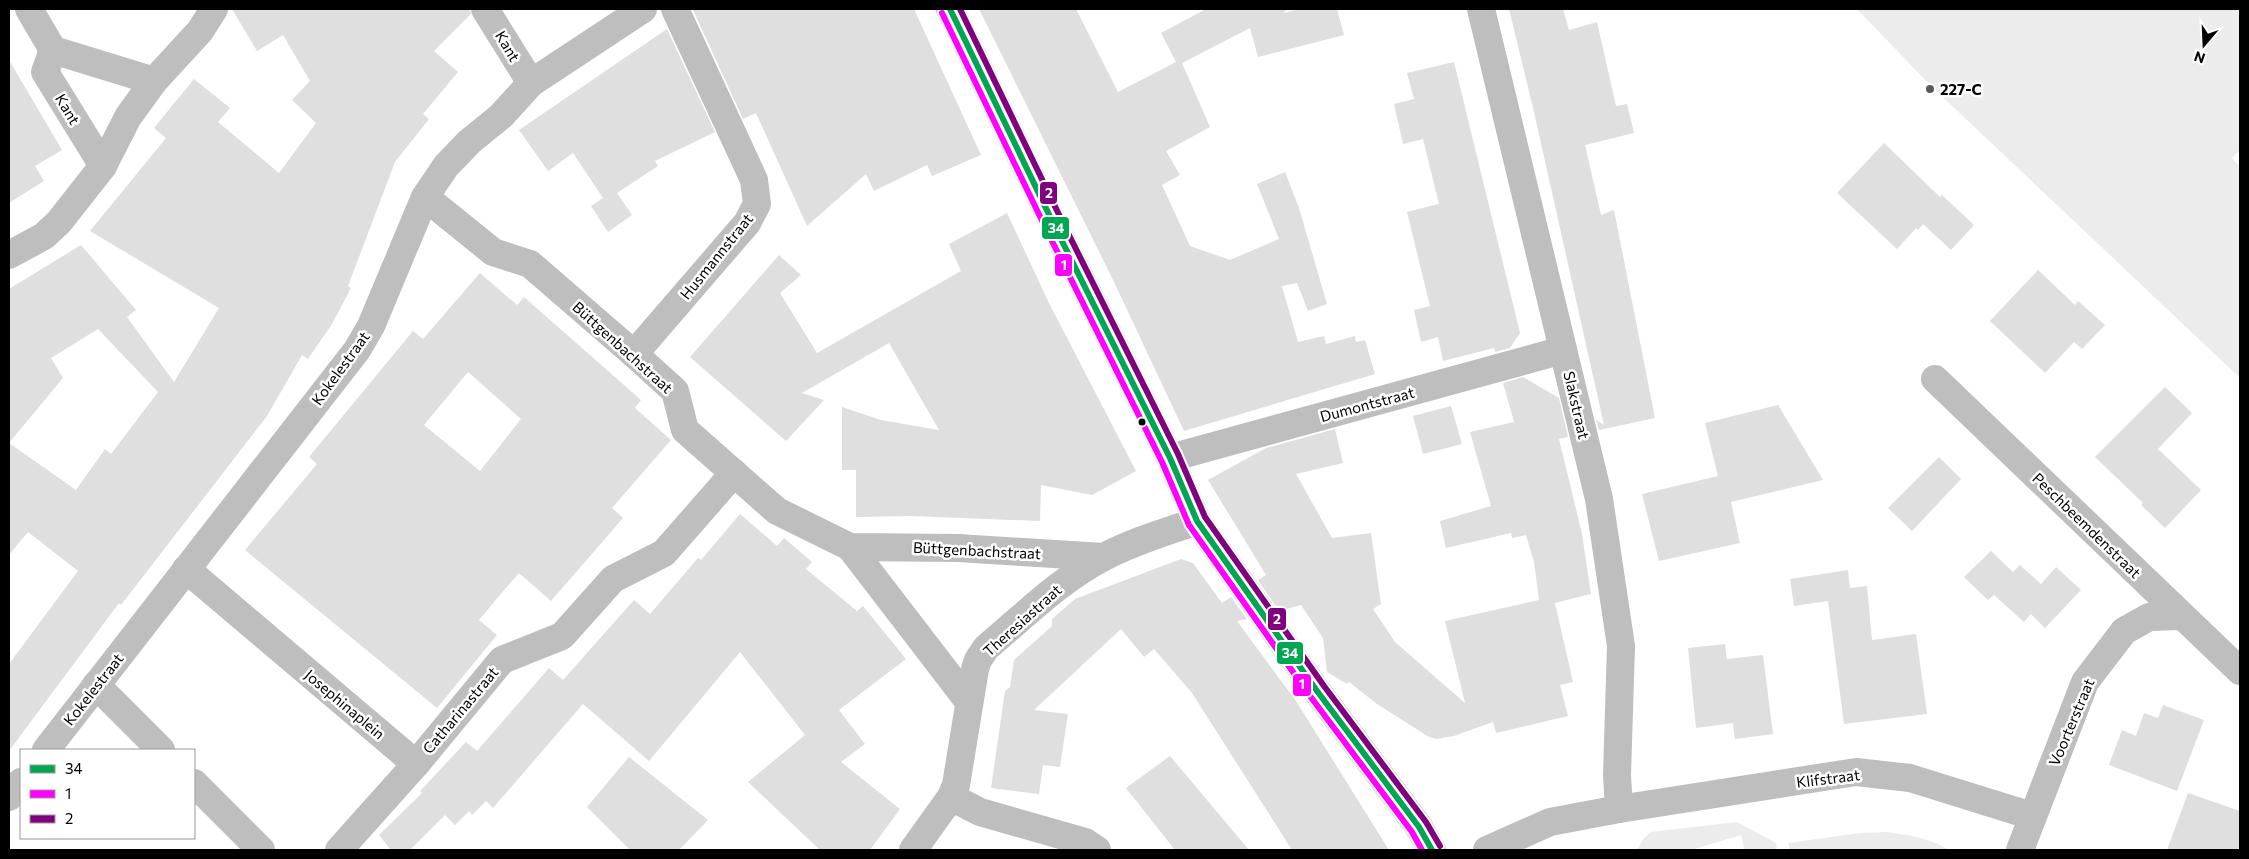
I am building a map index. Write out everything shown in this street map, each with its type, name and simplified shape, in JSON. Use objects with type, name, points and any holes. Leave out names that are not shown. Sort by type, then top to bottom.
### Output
[{"type":"street","points":[[29,9],[53,50],[154,81]]},
{"type":"street","points":[[9,255],[44,236],[59,222],[103,166],[128,117],[154,81],[200,31],[214,9]]},
{"type":"street","name":"Kant","points":[[485,9],[531,83]]},
{"type":"street","name":"Kokelestraat","points":[[47,749],[357,350],[377,312],[425,197],[446,166],[469,142],[501,116],[531,83],[642,9]]},
{"type":"street","name":"Husmannstraat","points":[[634,354],[747,223],[757,204],[754,180],[675,9]]},
{"type":"street","points":[[950,9],[1055,227],[1170,458],[1197,521],[1317,692],[1384,778],[1419,827],[1432,850]]},
{"type":"street","name":"Slakstraat","points":[[1481,9],[1599,499],[1621,646],[1617,775],[1619,809]]},
{"type":"street","name":"Kant","points":[[53,50],[45,72],[103,166]]},
{"type":"street","name":"Büttgenbachstraat","points":[[425,197],[493,252],[530,264],[634,354],[675,391],[685,430],[777,511],[850,547],[958,548],[1103,557]]},
{"type":"street","name":"Dumontstraat","points":[[1170,458],[1564,350]]},
{"type":"street","name":"Peschbeemdenstraat","points":[[1936,379],[2240,671]]},
{"type":"street","name":"Catharinastraat","points":[[416,764],[502,660],[562,636],[613,579],[664,553],[734,473]]},
{"type":"street","name":"Theresiastraat","points":[[913,850],[951,797],[960,769],[969,702],[978,660],[986,648],[1068,579],[1103,557],[1134,543],[1197,521]]},
{"type":"street","name":"Büttgenbachstraat","points":[[850,547],[969,702]]},
{"type":"street","name":"Josephinaplein","points":[[186,570],[416,764]]},
{"type":"street","name":"Voorterstraat","points":[[2020,850],[2085,682],[2124,631],[2149,616],[2181,616]]},
{"type":"street","points":[[96,685],[160,749]]},
{"type":"street","points":[[339,850],[416,764]]},
{"type":"street","name":"Klifstraat","points":[[1487,850],[1550,822],[1619,809],[1856,772],[1910,778],[2032,816]]},
{"type":"street","points":[[9,797],[20,783]]},
{"type":"street","points":[[195,784],[261,850]]},
{"type":"street","points":[[951,797],[980,812],[1085,842],[1097,850]]},
{"type":"shaded area","points":[[1857,9],[2240,9],[2240,150],[2232,158],[2240,167],[2240,378],[1931,86]]},
{"type":"shaded area","points":[[1737,822],[1776,843],[1777,850],[1745,850],[1741,835],[1691,850],[1637,850],[1644,838],[1651,832]]},
{"type":"shaded area","points":[[1887,832],[1927,840],[1949,850],[1790,850],[1788,843],[1860,833]]},
{"type":"building","points":[[232,9],[470,9],[471,14],[434,51],[458,72],[423,114],[429,119],[395,162],[348,286],[351,288],[332,324],[308,359],[302,355],[267,416],[121,605],[119,603],[9,751],[9,664],[78,571],[28,532],[9,555],[9,443],[9,289],[81,245],[136,310],[127,317],[174,382],[219,308],[90,231],[166,138],[154,128],[194,79],[230,108],[218,122],[279,173],[316,123],[292,100],[310,81],[283,35],[257,51]],"holes":[[[98,329],[158,392],[111,454],[105,449],[76,490],[9,443],[63,378],[51,358]]]},
{"type":"building","points":[[914,9],[981,155],[932,176],[927,165],[874,191],[866,174],[807,226],[756,113],[743,119],[693,10]]},
{"type":"building","points":[[979,9],[1076,9],[1118,92],[1176,62],[1161,33],[1206,9],[1288,9],[1283,13],[1301,9],[1337,9],[1344,35],[1258,57],[1250,28],[1182,63],[1210,127],[1166,151],[1180,175],[1162,185],[1190,246],[1230,260],[1279,239],[1257,184],[1285,172],[1299,208],[1327,304],[1308,311],[1297,283],[1282,286],[1298,342],[1324,336],[1326,344],[1355,336],[1356,342],[1365,340],[1375,374],[1184,431],[1114,282]]},
{"type":"building","points":[[1509,9],[1563,9],[1569,30],[1597,22],[1616,106],[1627,104],[1634,133],[1585,145],[1601,215],[1614,210],[1655,418],[1599,430],[1596,420],[1604,425]]},
{"type":"building","points":[[667,29],[715,132],[655,161],[658,166],[617,193],[632,215],[608,232],[591,206],[603,198],[573,153],[548,171],[519,130]]},
{"type":"building","points":[[9,60],[62,150],[35,166],[44,181],[9,203]]},
{"type":"building","points":[[1454,62],[1520,333],[1510,348],[1495,352],[1494,348],[1443,361],[1438,337],[1421,342],[1414,310],[1430,306],[1407,212],[1439,204],[1423,139],[1403,144],[1394,104],[1414,99],[1407,73]]},
{"type":"building","points":[[1884,143],[1940,197],[1942,195],[1974,225],[1951,250],[1923,224],[1918,230],[1916,228],[1897,249],[1837,193]]},
{"type":"building","points":[[1007,213],[1049,303],[1136,471],[1092,495],[1041,485],[1040,521],[911,516],[856,517],[856,470],[842,470],[842,407],[881,420],[939,430],[889,343],[802,393],[824,400],[786,441],[690,357],[779,255],[801,275],[780,293],[817,353],[961,271],[949,244]]},
{"type":"building","points":[[2038,270],[2075,305],[2078,301],[2105,325],[2082,349],[2074,342],[2045,373],[1990,321]]},
{"type":"building","points":[[480,273],[517,305],[524,297],[641,400],[635,408],[671,440],[612,508],[623,518],[551,601],[519,573],[479,620],[497,635],[437,708],[245,550],[317,464],[309,457],[413,331],[423,339]],"holes":[[[468,372],[521,419],[480,471],[424,425]]]},
{"type":"building","points":[[1523,377],[1559,398],[1568,437],[1559,439],[1582,534],[1591,594],[1555,603],[1573,682],[1560,685],[1568,716],[1496,733],[1493,722],[1454,736],[1437,739],[1429,737],[1377,704],[1349,682],[1347,684],[1327,672],[1323,638],[1301,605],[1279,611],[1258,580],[1266,575],[1208,480],[1266,448],[1335,429],[1343,463],[1296,474],[1332,538],[1371,533],[1381,604],[1373,609],[1395,642],[1465,703],[1445,621],[1539,600],[1534,562],[1526,535],[1512,538],[1511,533],[1446,548],[1440,521],[1491,506],[1470,432],[1514,422],[1503,383]]},
{"type":"building","points":[[2165,387],[2192,413],[2158,449],[2201,490],[2165,528],[2141,505],[2143,503],[2095,457]]},
{"type":"building","points":[[1778,405],[1823,480],[1731,502],[1740,543],[1659,561],[1642,494],[1718,476],[1705,423]]},
{"type":"building","points":[[1451,406],[1462,444],[1423,454],[1413,416]]},
{"type":"building","points":[[1939,457],[1961,479],[1912,531],[1888,508]]},
{"type":"building","points":[[740,514],[777,546],[784,538],[812,562],[806,569],[857,611],[863,606],[906,659],[839,710],[865,744],[841,762],[900,809],[870,850],[820,850],[748,782],[805,735],[740,652],[649,761],[583,704],[493,808],[486,801],[472,815],[469,811],[455,825],[445,815],[410,850],[391,850],[379,835],[422,793],[420,791],[466,742],[477,751],[549,668],[563,680],[634,600],[650,614],[698,558],[701,560]]},
{"type":"building","points":[[1991,551],[2013,572],[2020,565],[2041,584],[2056,567],[2081,590],[2045,628],[2031,614],[2024,622],[1994,595],[1988,600],[1964,577]]},
{"type":"building","points":[[1181,559],[1193,563],[1222,603],[1231,597],[1247,619],[1237,621],[1296,701],[1389,850],[1292,850],[1192,693],[1154,649],[1144,657],[1121,629],[1034,710],[1068,714],[1060,767],[1043,765],[1039,794],[991,788],[1005,691],[1010,687],[1014,660],[1052,626],[1052,619],[1075,599]]},
{"type":"building","points":[[1848,570],[1850,588],[1867,586],[1872,640],[1916,634],[1927,714],[1844,724],[1828,601],[1794,606],[1790,579]]},
{"type":"building","points":[[1725,644],[1727,659],[1763,655],[1773,734],[1735,739],[1733,723],[1696,728],[1688,648]]},
{"type":"building","points":[[2163,705],[2204,720],[2177,791],[2109,765],[2122,730],[2136,736],[2144,713],[2158,718]]},
{"type":"building","points":[[1170,756],[1249,850],[1175,850],[1126,788]]},
{"type":"building","points":[[629,757],[708,820],[679,850],[630,850],[587,807]]},
{"type":"building","points":[[2188,793],[2240,811],[2240,850],[2167,850]]},
{"type":"transit line","name":"34","points":[[950,9],[1055,227],[1170,458],[1197,521],[1317,691],[1419,827],[1432,850]]},
{"type":"transit line","name":"2","points":[[960,9],[1063,223],[1178,454],[1205,517],[1324,686],[1426,822],[1440,846]]},
{"type":"transit line","name":"1","points":[[942,13],[1047,231],[1162,462],[1189,525],[1310,696],[1412,832],[1422,850]]},
{"type":"place","name":"227-C","points":[[1930,89]]}]
